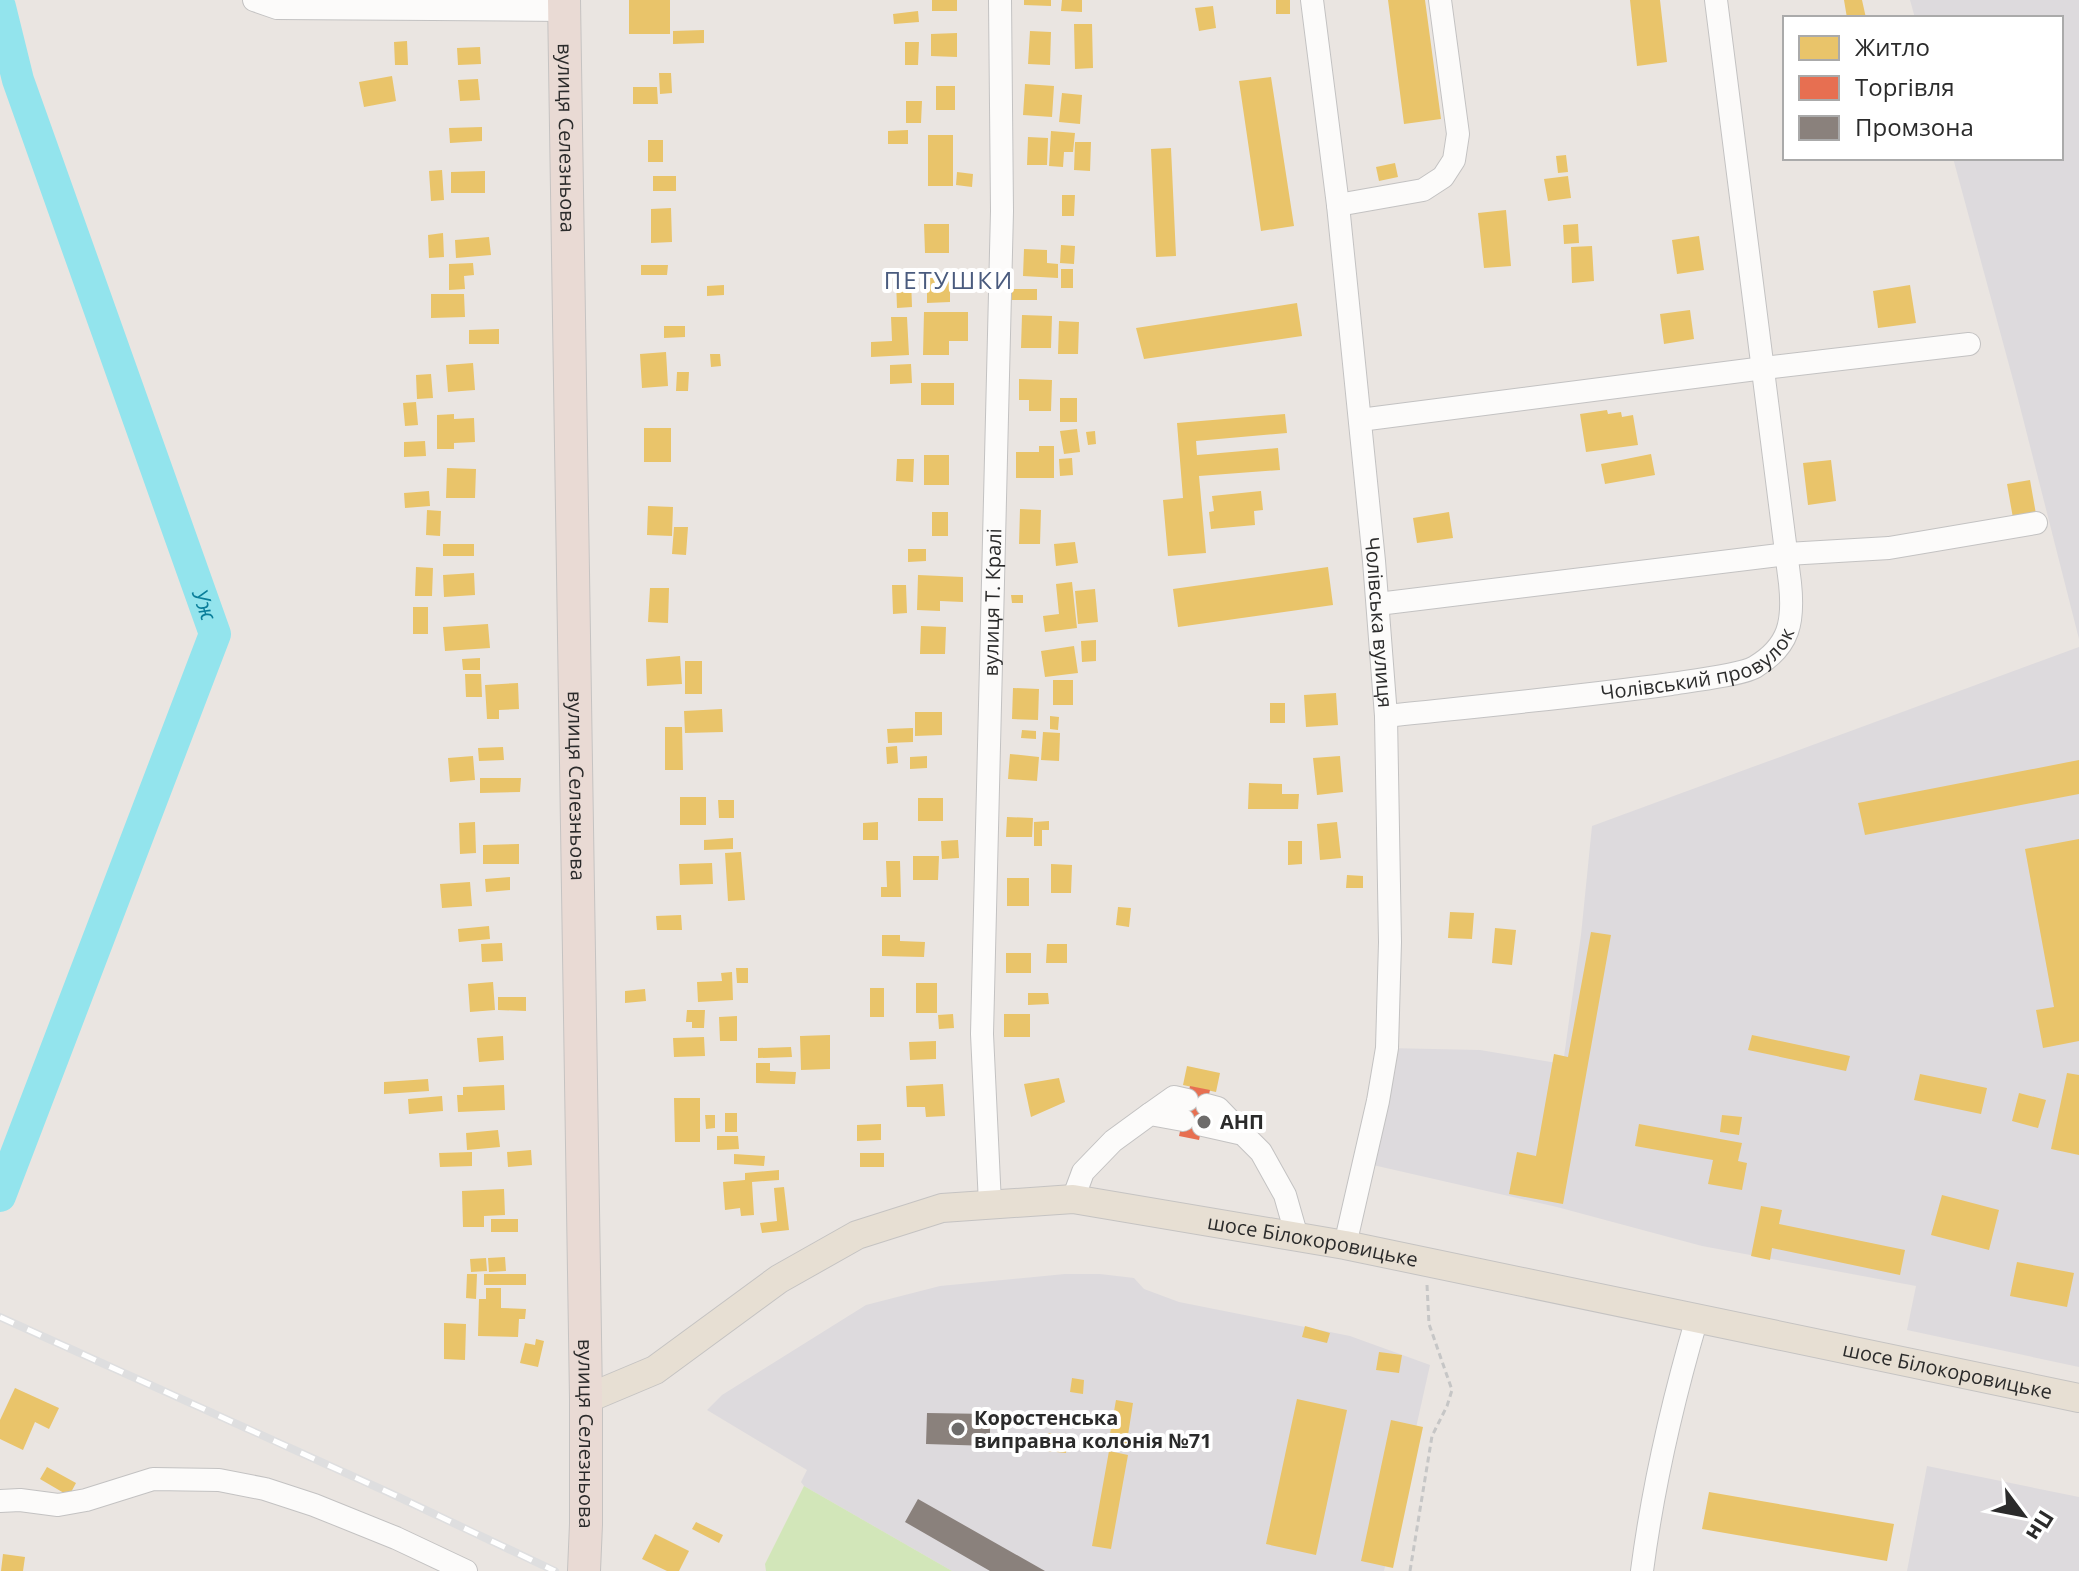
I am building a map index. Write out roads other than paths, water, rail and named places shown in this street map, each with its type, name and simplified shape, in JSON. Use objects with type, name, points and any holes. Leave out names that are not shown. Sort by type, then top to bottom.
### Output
[{"type":"highway","name":"вулиця Селезньова","points":[[564,5],[586,1399],[584,1571]]},
{"type":"main road","name":"шосе Білокоровицьке","points":[[586,1399],[655,1370],[779,1279],[857,1235],[942,1208],[1073,1199],[1345,1245],[2079,1398]]},
{"type":"street","points":[[254,0],[277,8],[564,5]]},
{"type":"street","name":"вулиця Т. Кралі","points":[[990,1204],[982,1034],[1002,211],[1000,0]]},
{"type":"street","name":"Чолівська вулиця","points":[[1312,0],[1338,205],[1378,604],[1386,716],[1390,942],[1387,1048],[1345,1245]]},
{"type":"street","points":[[1338,205],[1423,190],[1443,177],[1454,160],[1458,134],[1440,0]]},
{"type":"street","name":"Чолівський провулок","points":[[1386,716],[1629,690],[1752,669],[1771,655],[1786,635],[1793,611],[1787,554],[1716,0]]},
{"type":"street","points":[[1360,420],[1969,344]]},
{"type":"street","points":[[1378,604],[1787,554],[1889,548],[2036,523]]},
{"type":"street","points":[[1073,1199],[1083,1172],[1113,1141],[1150,1114],[1195,1113],[1218,1108],[1261,1152],[1285,1195],[1297,1237]]},
{"type":"street","points":[[1642,1571],[1680,1377],[1697,1318]]},
{"type":"street","points":[[0,1501],[58,1505],[86,1500],[153,1479],[219,1480],[265,1489],[314,1505],[466,1571]]},
{"type":"waterway","name":"Уж","points":[[0,7],[18,80],[215,634],[0,1196]]},
{"type":"railway","points":[[0,1317],[555,1571]]},
{"type":"place","name":"АНП","points":[[1204,1122]]},
{"type":"place","name":"Коростенська виправна колонія №71","points":[[958,1429]]},
{"type":"district","name":"ПЕТУШКИ","points":[[949,281]]}]
